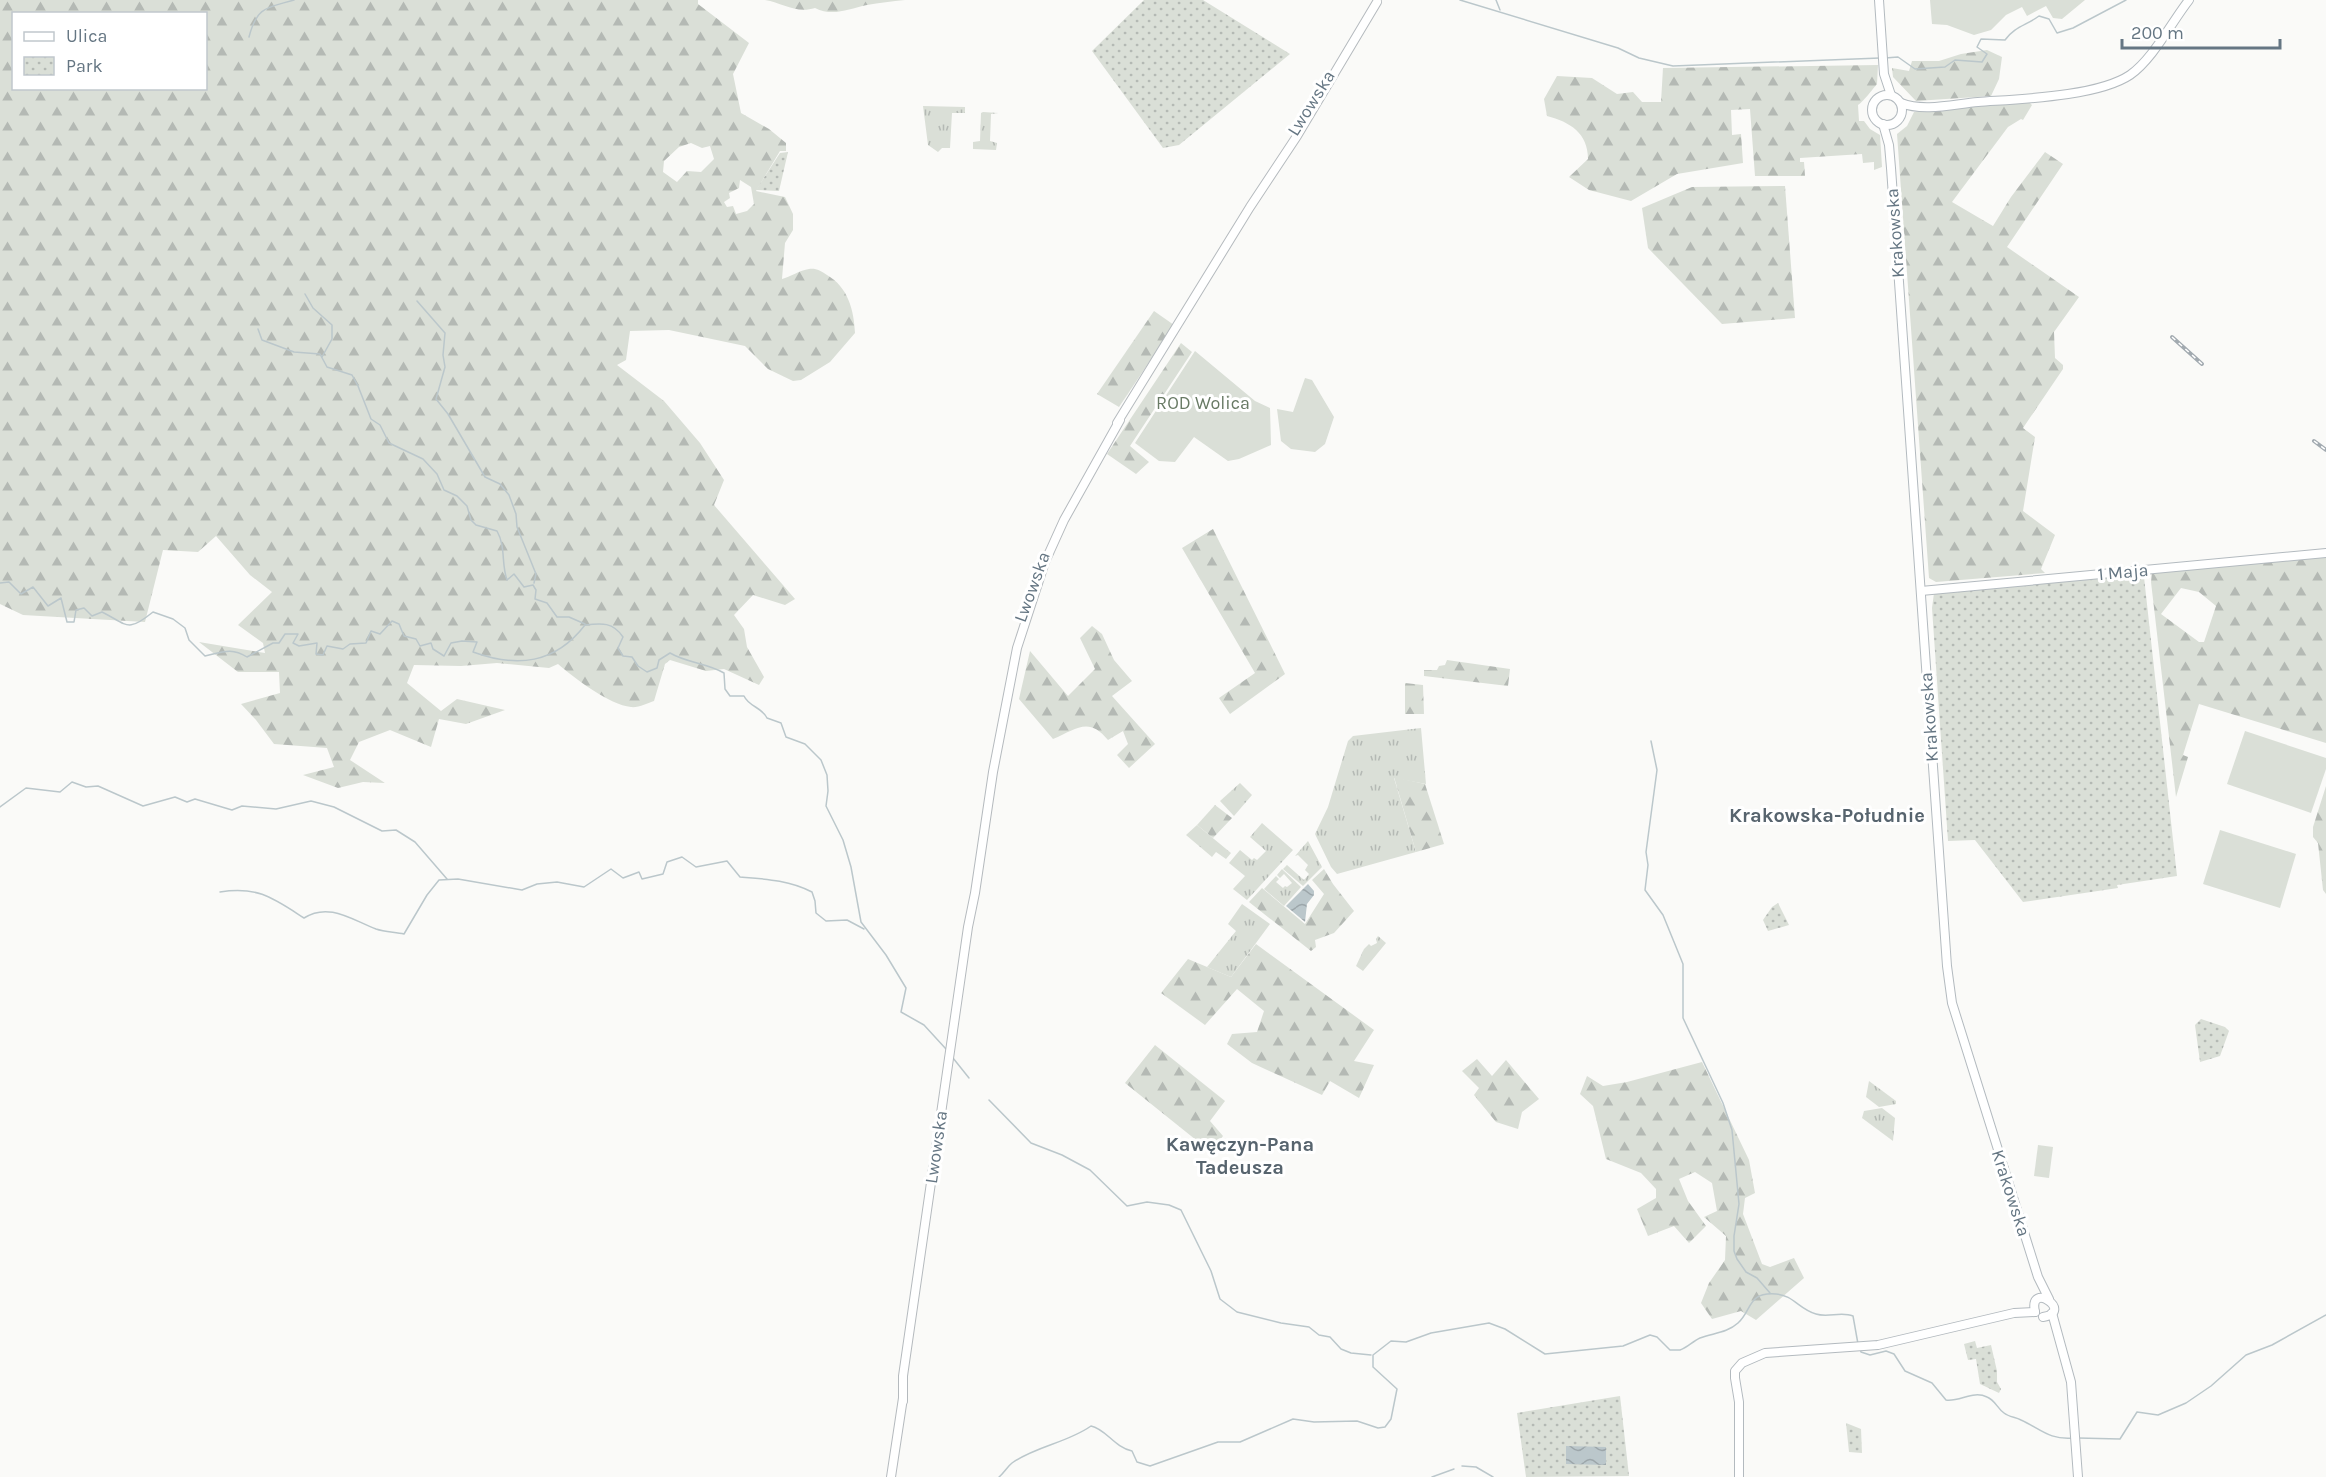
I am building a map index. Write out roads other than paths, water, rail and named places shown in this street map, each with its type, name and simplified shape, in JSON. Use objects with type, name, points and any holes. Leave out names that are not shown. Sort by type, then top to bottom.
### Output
[{"type":"main road","name":"Lwowska","points":[[1250,207],[1274,174],[1379,1]]},
{"type":"main road","name":"Lwowska","points":[[891,1477],[903,1401],[903,1376],[952,1057],[968,927],[993,772],[1004,680],[1019,618],[1046,545],[1071,495],[1120,420],[1324,82],[1379,1]]},
{"type":"street","points":[[1879,0],[1884,74],[1881,96]]},
{"type":"street","points":[[1891,95],[1881,96],[1874,102],[1872,112],[1876,120],[1883,124],[1894,123],[1902,113],[1927,107],[2048,97],[2122,80],[2147,59],[2189,0]]},
{"type":"street","points":[[1884,74],[1891,95],[1901,103],[1927,107]]},
{"type":"street","points":[[1901,103],[1902,113]]},
{"type":"street","name":"Krakowska","points":[[1889,145],[1894,123]]},
{"type":"street","name":"Krakowska","points":[[1883,124],[1889,145],[1947,966],[1952,1004],[2038,1277],[2049,1299]]},
{"type":"street","name":"1 Maja","points":[[1921,591],[2326,553]]},
{"type":"street","name":"Krakowska","points":[[2036,1302],[2040,1291],[2038,1277]]},
{"type":"street","points":[[1739,1477],[1738,1402],[1735,1371],[1742,1363],[1765,1353],[1878,1345],[2014,1313],[2042,1298],[2049,1299],[2053,1306],[2052,1313],[2071,1382],[2078,1477]]},
{"type":"street","points":[[2036,1302],[2039,1315],[2058,1337]]},
{"type":"street","points":[[2014,1313],[2039,1315],[2052,1313]]},
{"type":"water","points":[[1308,884],[1314,891],[1314,895],[1307,904],[1305,922],[1286,906]]},
{"type":"water","points":[[1566,1446],[1606,1447],[1606,1465],[1566,1464]]},
{"type":"waterway","points":[[249,37],[256,19],[264,10],[294,0]]},
{"type":"waterway","points":[[1460,0],[1618,48],[1639,58],[1673,66],[1880,58]]},
{"type":"waterway","points":[[1496,0],[1500,10]]},
{"type":"waterway","points":[[1885,58],[1898,57],[1915,69],[1945,67],[1955,60],[1982,62],[1987,54],[1977,47],[1981,39],[2005,40],[2017,29],[2039,16],[2049,19],[2057,33],[2073,28],[2126,0]]},
{"type":"waterway","points":[[305,294],[313,308],[332,325],[332,339],[322,357]]},
{"type":"waterway","points":[[417,301],[445,333],[443,355],[445,367],[436,399],[448,414],[485,477],[500,484],[509,495],[516,514],[517,527],[536,574],[534,583]]},
{"type":"waterway","points":[[258,329],[262,340],[294,352],[320,354],[327,367],[352,375],[371,419],[380,425],[389,443],[423,459],[437,474],[444,490],[457,496],[467,506],[471,520],[476,525],[497,531],[502,543],[507,580],[514,574],[524,587],[533,585],[536,590],[535,599],[547,603],[557,617],[569,617],[585,624]]},
{"type":"waterway","points":[[0,583],[9,582],[21,594],[33,587],[48,606],[61,598],[67,622],[74,622],[76,610],[84,608],[92,616],[102,612],[128,625],[138,623],[153,612],[173,619],[185,628],[189,640],[205,656],[232,651],[247,657],[273,643],[279,643],[285,634],[298,634],[293,643],[299,646],[317,643],[316,654],[323,655],[327,646],[343,649],[350,644],[366,643],[371,631],[380,634],[392,621],[399,624],[404,636],[416,639],[420,646],[431,643],[433,649],[444,656],[451,643],[462,641],[477,642],[473,652],[489,657],[520,661],[548,655],[561,648],[585,625],[602,624],[611,626],[619,632],[623,637],[618,648],[623,656],[632,657],[638,666],[647,672],[657,668],[659,660],[670,653],[724,673],[725,689],[730,696],[744,696],[767,718],[781,723],[786,737],[805,744],[821,760],[827,775],[826,806],[843,840],[851,867],[861,922],[886,955],[906,988],[901,1012],[924,1025],[946,1049]]},
{"type":"waterway","points":[[1651,741],[1657,770],[1646,852],[1648,865],[1645,890],[1663,915],[1683,964],[1683,1018],[1723,1103],[1732,1130],[1739,1204],[1734,1251],[1746,1272],[1757,1278],[1770,1293]]},
{"type":"waterway","points":[[0,807],[26,788],[60,792],[72,782],[86,787],[98,786],[143,806],[175,797],[187,802],[195,799],[232,810],[242,806],[276,809],[311,801],[334,807],[382,831],[396,830],[415,842],[447,879]]},
{"type":"waterway","points":[[220,892],[255,892],[274,899],[304,918],[313,914],[331,912],[376,929],[404,934],[427,895],[439,880],[458,879],[522,890],[537,884],[557,882],[584,887],[611,869],[623,878],[639,872],[642,879],[663,874],[667,862],[682,857],[696,867],[727,861],[740,877],[777,881],[803,888],[812,892],[816,913],[826,921],[847,920],[864,929]]},
{"type":"waterway","points":[[953,1058],[969,1078]]},
{"type":"waterway","points":[[989,1100],[1031,1143],[1062,1155],[1090,1170],[1127,1206],[1147,1202],[1169,1205],[1181,1210],[1211,1271],[1220,1299],[1237,1312],[1309,1327],[1319,1335],[1330,1337],[1341,1349],[1351,1353],[1371,1355]]},
{"type":"waterway","points":[[999,1477],[1021,1457],[1072,1437],[1091,1426],[1120,1446],[1132,1451],[1137,1462],[1150,1466],[1218,1442],[1240,1442],[1293,1419],[1314,1422],[1357,1421],[1378,1428],[1385,1427],[1391,1419],[1397,1389],[1373,1367],[1373,1355],[1391,1341],[1406,1342],[1431,1333],[1489,1323],[1505,1329],[1545,1354],[1623,1346],[1650,1335],[1657,1337],[1670,1350],[1680,1350],[1700,1338],[1734,1326],[1743,1318],[1755,1299],[1767,1294],[1776,1294],[1787,1297],[1816,1314],[1853,1316],[1858,1344]]},
{"type":"waterway","points":[[2078,1438],[2120,1439],[2137,1412],[2158,1415],[2186,1403],[2211,1386],[2246,1355],[2272,1345],[2326,1315]]},
{"type":"waterway","points":[[1860,1349],[1861,1352],[1870,1355],[1886,1351],[1894,1354],[1905,1371],[1932,1383],[1946,1400],[1982,1395],[1992,1400],[2006,1414],[2045,1433],[2073,1438]]},
{"type":"waterway","points":[[1462,1466],[1476,1467],[1493,1477]]},
{"type":"waterway","points":[[1432,1477],[1454,1469]]},
{"type":"railway","points":[[2172,337],[2202,364]]},
{"type":"railway","points":[[2314,441],[2326,450]]},
{"type":"district","name":"Krakowska-Południe","points":[[1827,815]]},
{"type":"district","name":"Kawęczyn-Pana Tadeusza","points":[[1240,1156]]},
{"type":"park label","name":"ROD Wolica","points":[[1203,403]]}]
